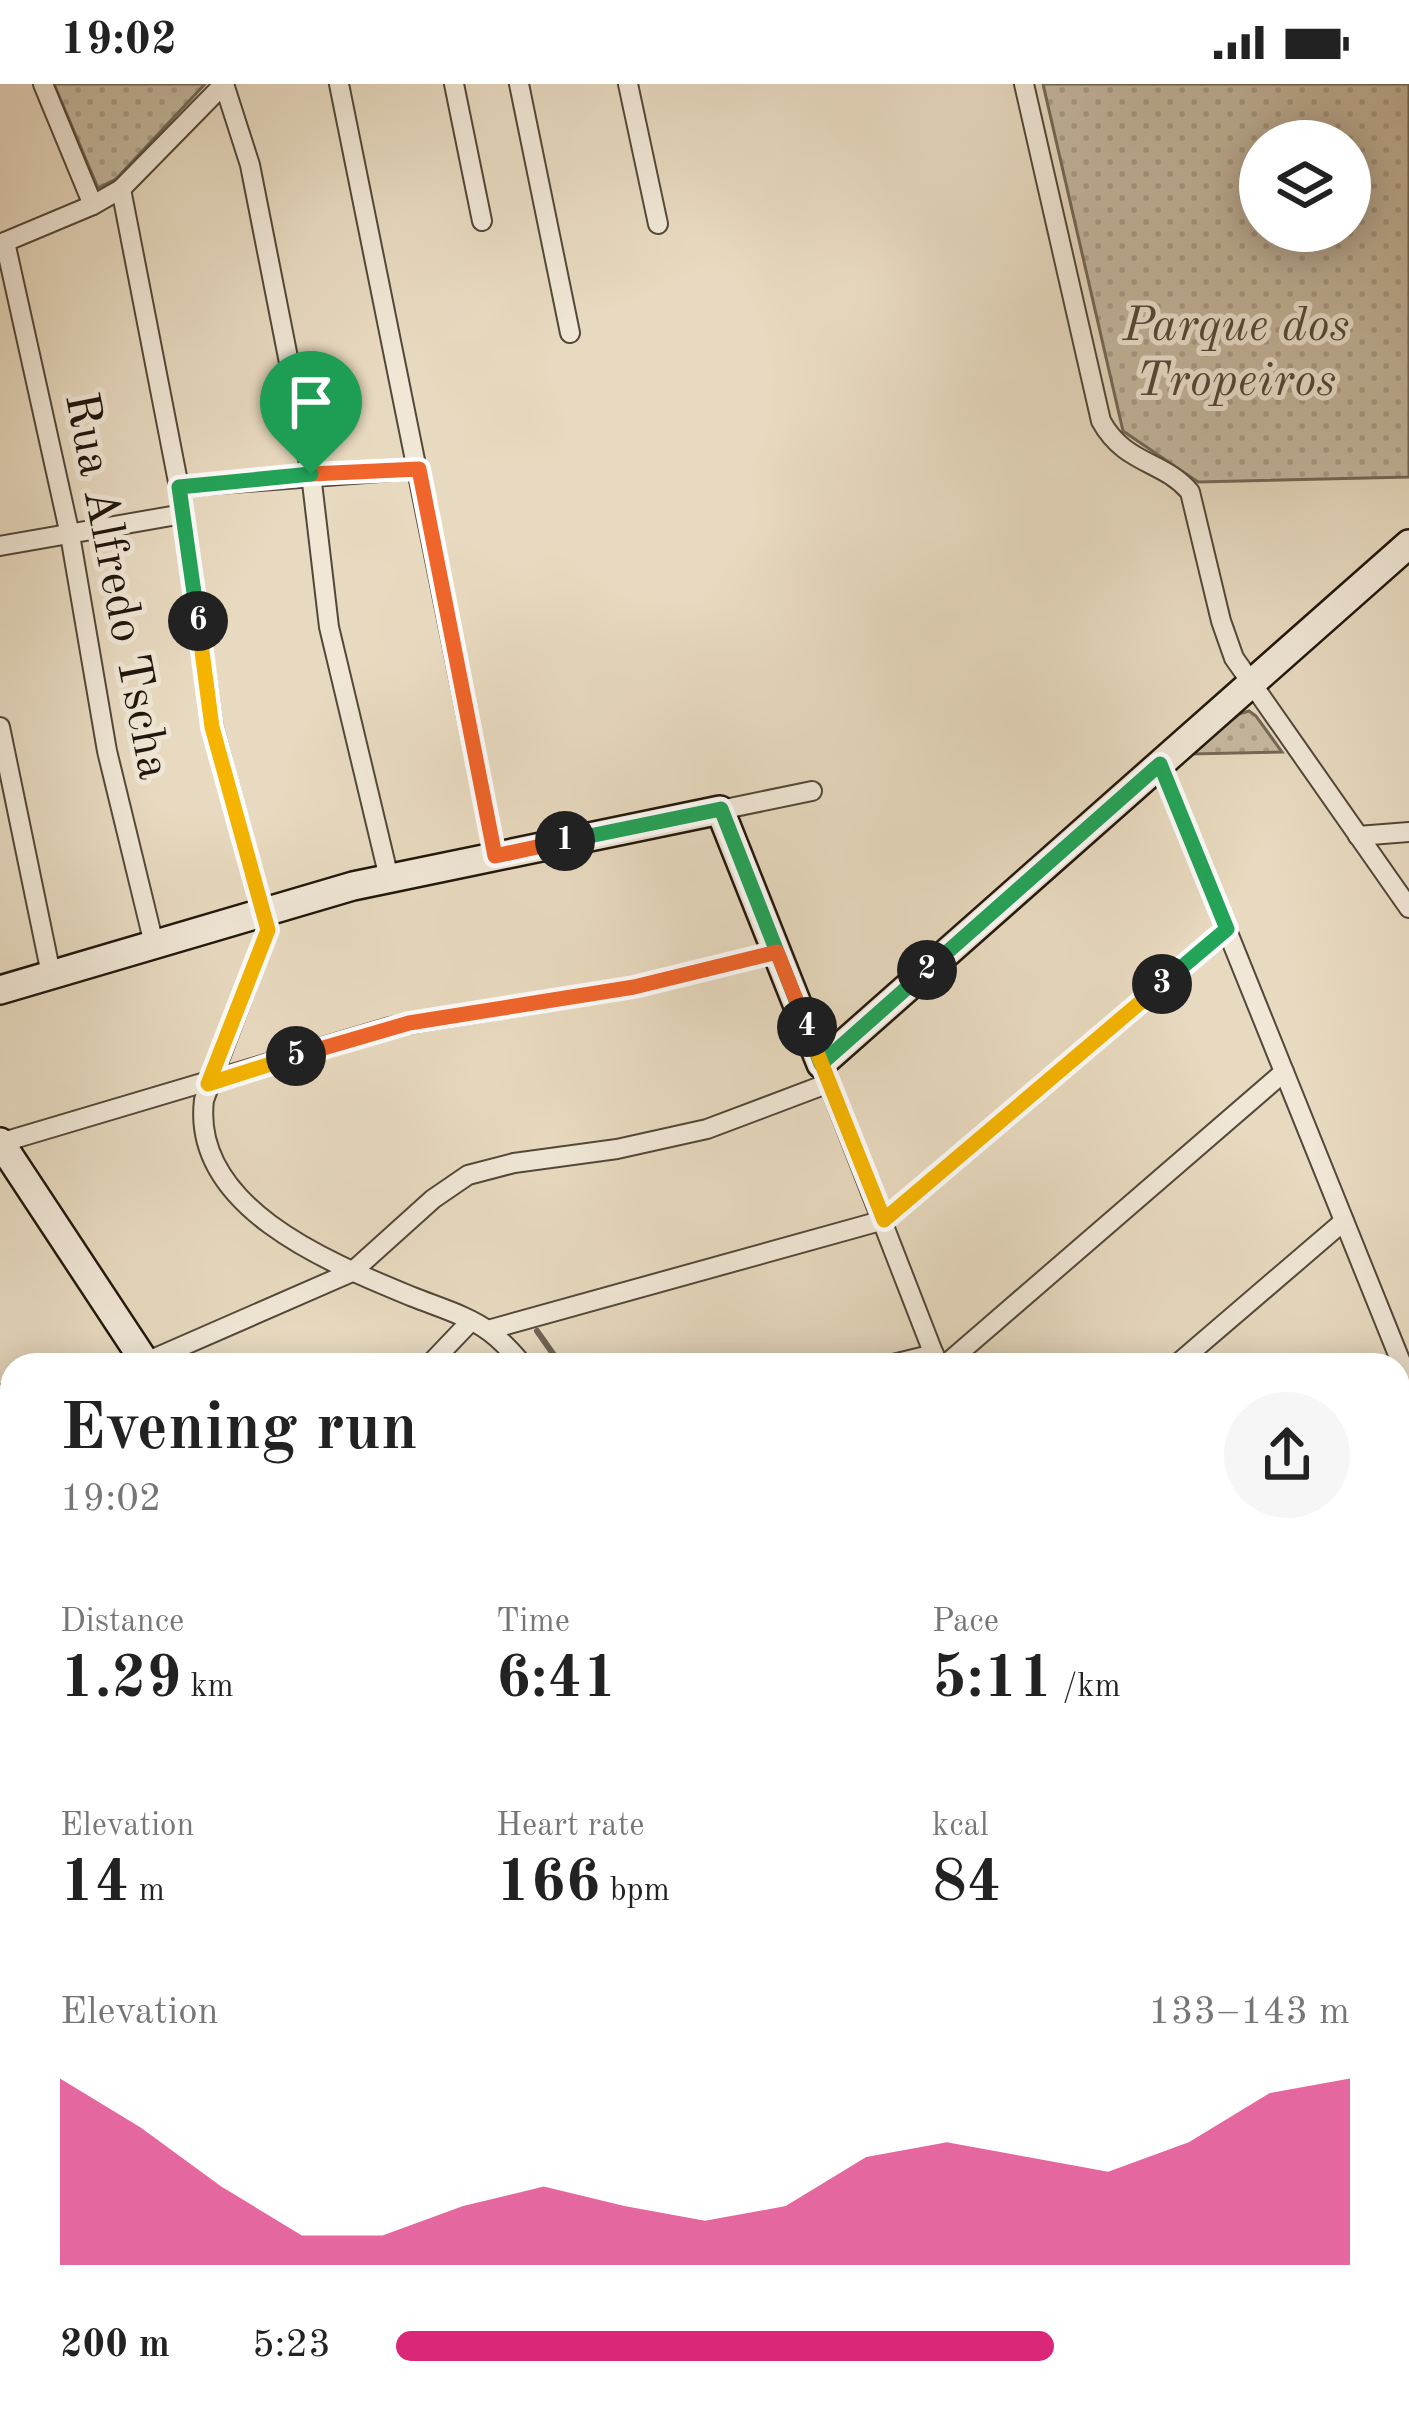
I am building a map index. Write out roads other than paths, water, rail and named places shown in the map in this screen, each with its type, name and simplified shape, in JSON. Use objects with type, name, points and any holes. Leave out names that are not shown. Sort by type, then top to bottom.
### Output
[{"type":"street","points":[[43,84],[93,205]]},
{"type":"street","points":[[2,243],[121,189],[224,84],[250,165],[311,474],[329,627],[389,878]]},
{"type":"street","points":[[339,84],[495,856]]},
{"type":"street","points":[[454,84],[482,221]]},
{"type":"street","points":[[519,84],[570,333]]},
{"type":"street","points":[[628,84],[658,224]]},
{"type":"street","points":[[1024,84],[1101,422],[1122,451],[1181,482],[1190,492],[1227,642],[1251,684],[1409,908]]},
{"type":"street","points":[[121,189],[179,487],[212,727],[266,923],[267,938],[208,1084],[202,1116],[207,1142],[234,1191],[284,1234],[352,1272],[479,1325],[510,1353]]},
{"type":"street","name":"Rua Alfredo Tscha","points":[[2,243],[70,535],[107,751],[154,944]]},
{"type":"street","points":[[179,487],[419,469]]},
{"type":"street","points":[[0,546],[183,514]]},
{"type":"street","points":[[169,1353],[352,1272],[433,1199],[468,1175],[514,1162],[617,1149],[706,1129],[825,1073],[1160,764],[1409,544]]},
{"type":"street","points":[[0,728],[51,974]]},
{"type":"street","points":[[1160,764],[1396,1353]]},
{"type":"street","points":[[0,990],[389,878],[812,791]]},
{"type":"street","points":[[721,809],[936,1353]]},
{"type":"street","points":[[1358,836],[1409,832]]},
{"type":"street","points":[[444,1353],[479,1325],[884,1220],[1227,929]]},
{"type":"street","points":[[137,1353],[0,1142],[390,1027],[614,991],[777,952]]},
{"type":"street","points":[[949,1353],[1284,1072]]},
{"type":"street","points":[[1190,1353],[1344,1221]]},
{"type":"waterway","points":[[537,1331],[553,1353]]},
{"type":"park label","name":"Parque dos Tropeiros","points":[[1236,354]]}]
